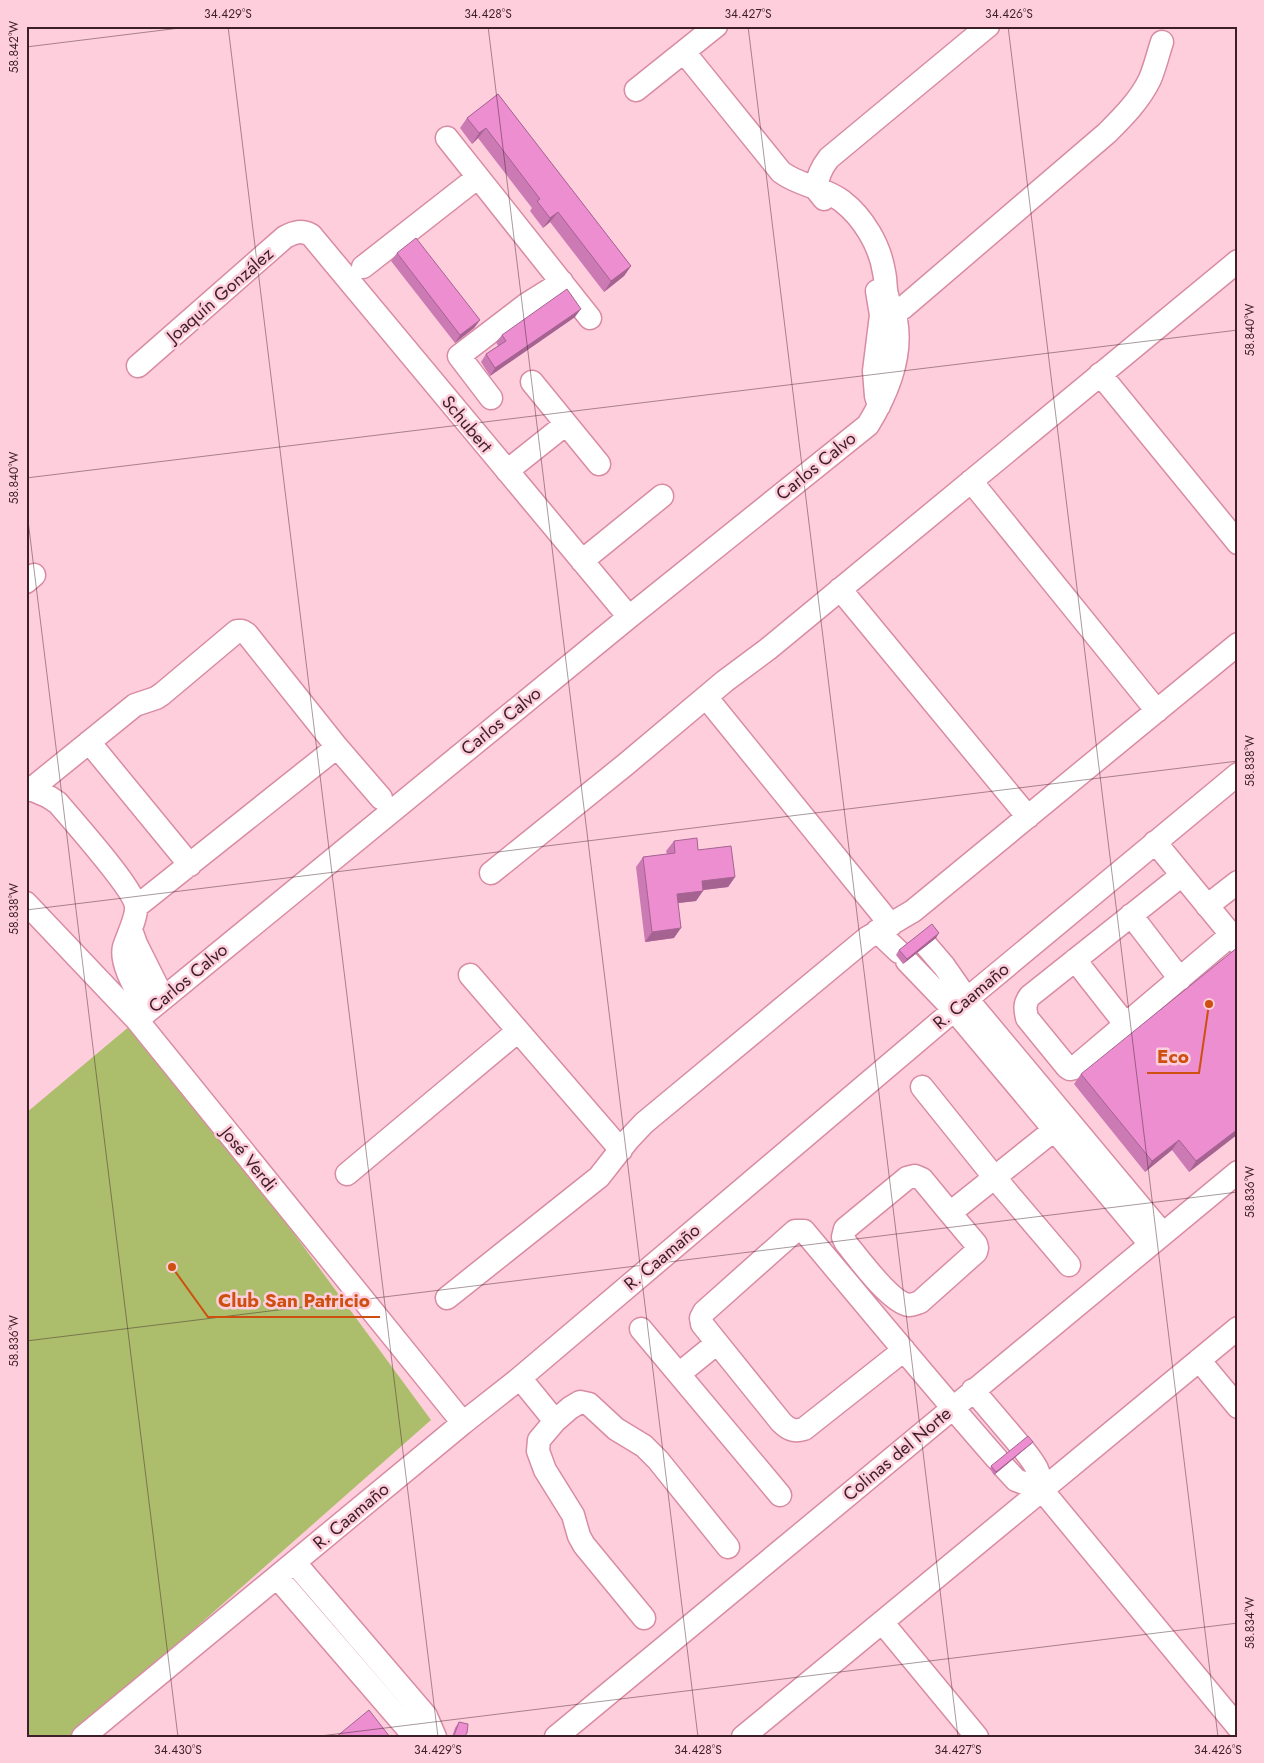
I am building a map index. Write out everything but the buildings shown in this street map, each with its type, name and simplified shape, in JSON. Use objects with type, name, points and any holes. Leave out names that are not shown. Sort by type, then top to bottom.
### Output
[{"type":"street","points":[[636,90],[716,26]]},
{"type":"street","points":[[816,189],[821,168],[829,158],[988,26]]},
{"type":"street","points":[[684,52],[781,172],[790,179],[842,201],[860,220],[877,246],[881,258],[888,314],[904,307],[1085,153],[1126,114],[1150,79],[1162,42]]},
{"type":"street","points":[[447,138],[590,318]]},
{"type":"street","points":[[363,267],[413,240],[478,177]]},
{"type":"street","name":"Joaquín González","points":[[138,366],[286,237],[295,232],[305,232]]},
{"type":"street","name":"Schubert","points":[[305,232],[318,242],[338,269],[625,612]]},
{"type":"street","points":[[491,873],[706,697],[768,649],[1100,374],[1234,270]]},
{"type":"street","points":[[434,383],[464,362],[482,327],[527,304],[562,282]]},
{"type":"street","name":"Carlos Calvo","points":[[150,1010],[625,612],[874,416],[893,373],[897,342],[897,323],[888,314]]},
{"type":"street","points":[[464,362],[491,398]]},
{"type":"street","points":[[1100,374],[1238,544]]},
{"type":"street","points":[[532,382],[599,464]]},
{"type":"street","points":[[507,471],[566,424]]},
{"type":"street","points":[[970,481],[1157,711]]},
{"type":"street","points":[[582,561],[662,496]]},
{"type":"street","points":[[625,612],[711,532]]},
{"type":"street","points":[[840,589],[1028,817]]},
{"type":"street","points":[[28,788],[135,705],[162,694],[237,631],[242,631],[247,634],[381,798]]},
{"type":"street","points":[[448,1298],[599,1176],[644,1122],[867,938],[890,925],[1028,817],[1238,644]]},
{"type":"street","points":[[706,697],[890,925],[903,957],[960,1004],[1156,1239]]},
{"type":"street","points":[[89,742],[190,865]]},
{"type":"street","points":[[136,907],[338,747]]},
{"type":"street","name":"R. Caamaño","points":[[83,1737],[520,1378],[960,1004],[1238,774]]},
{"type":"street","points":[[28,788],[50,797],[58,803],[128,889],[136,907],[131,930],[123,950],[125,964],[150,1010]]},
{"type":"street","points":[[1155,842],[1235,939],[1180,979],[1074,1068],[1066,1068],[1027,1018],[1026,1002],[1030,996],[1182,875]]},
{"type":"street","points":[[1207,906],[1238,882]]},
{"type":"street","name":"José Verdi","points":[[26,903],[150,1010],[463,1423]]},
{"type":"street","points":[[1131,915],[1180,979]]},
{"type":"street","points":[[890,925],[923,941],[944,966],[960,1004],[1054,1130],[1156,1239]]},
{"type":"street","points":[[1075,960],[1126,1025]]},
{"type":"street","points":[[470,975],[620,1150]]},
{"type":"street","points":[[347,1174],[518,1031]]},
{"type":"street","points":[[922,1087],[995,1178],[1069,1265]]},
{"type":"street","points":[[950,1213],[1054,1130]]},
{"type":"street","name":"Colinas del Norte","points":[[556,1737],[1238,1172]]},
{"type":"street","points":[[915,1176],[922,1178],[950,1213],[976,1244],[976,1252],[920,1302],[911,1305],[900,1302],[885,1288],[846,1243],[844,1237],[845,1229],[907,1178],[915,1176]]},
{"type":"street","points":[[904,1350],[804,1429],[798,1431],[792,1430],[781,1422],[702,1324],[701,1318],[704,1312],[795,1230],[804,1232],[1000,1463],[1016,1480],[1042,1490],[1238,1727]]},
{"type":"street","points":[[743,1737],[1238,1328]]},
{"type":"street","points":[[641,1329],[780,1495]]},
{"type":"street","points":[[679,1374],[717,1343]]},
{"type":"street","points":[[1199,1360],[1238,1407]]},
{"type":"street","points":[[520,1378],[555,1421]]},
{"type":"street","points":[[974,1390],[1036,1464],[1042,1490]]},
{"type":"street","points":[[644,1618],[584,1545],[579,1536],[573,1515],[545,1470],[538,1451],[539,1440],[555,1421],[570,1408],[580,1402],[589,1404],[616,1429],[644,1446],[658,1460],[728,1547]]},
{"type":"street","points":[[295,1563],[426,1716],[435,1737]]},
{"type":"street","points":[[278,1577],[415,1737]]},
{"type":"street","points":[[882,1622],[977,1737]]},
{"type":"green space","points":[[137,1020],[431,1420],[72,1737],[26,1737],[26,1113]]},
{"type":"place","name":"Eco","points":[[1209,1004]]},
{"type":"place","name":"Club San Patricio","points":[[172,1267]]}]
